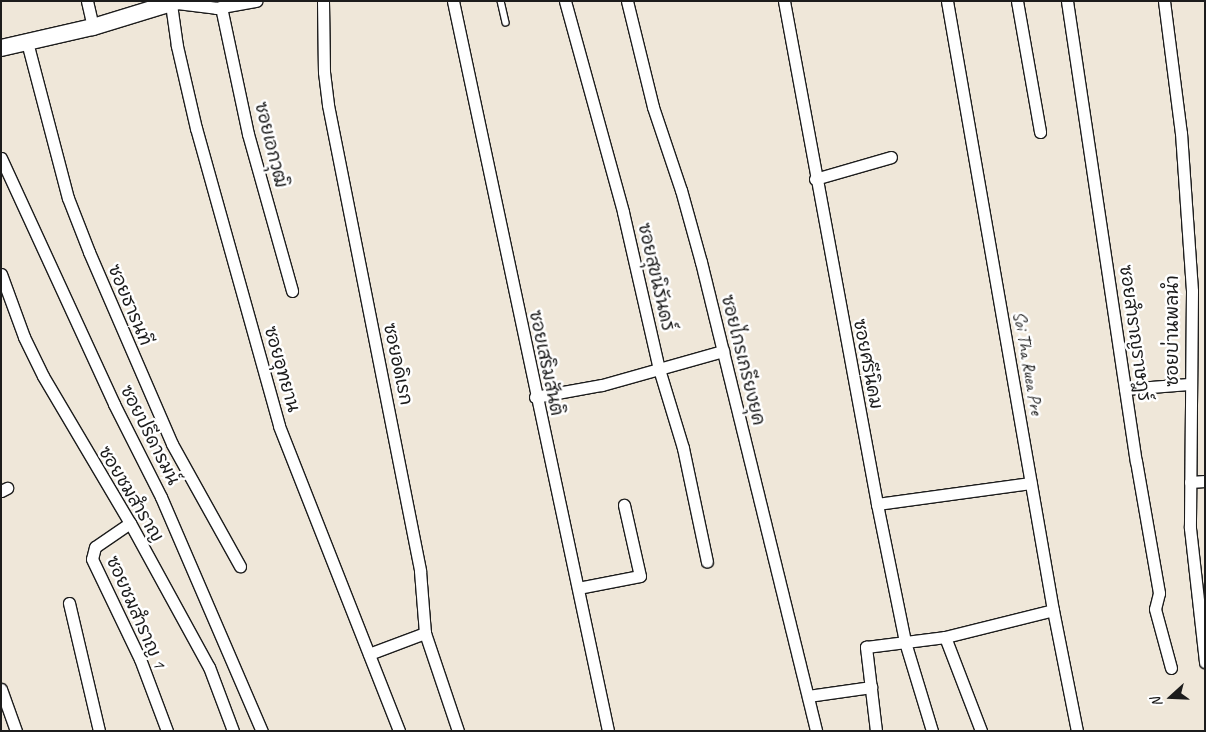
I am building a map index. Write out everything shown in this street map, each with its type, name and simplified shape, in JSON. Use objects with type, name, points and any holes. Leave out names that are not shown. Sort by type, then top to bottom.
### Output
[{"type":"street","points":[[87,1],[93,27]]},
{"type":"street","points":[[1,48],[93,27],[175,3],[221,7],[256,1]]},
{"type":"street","name":"ซอยอดิเรก","points":[[323,1],[324,72],[328,105],[420,571],[425,633],[458,731]]},
{"type":"street","name":"ซอยเสริมสันติ","points":[[454,1],[535,397],[608,731]]},
{"type":"street","name":"ซอยสุขนิรันดร์","points":[[565,1],[623,212],[659,369],[683,448],[707,562]]},
{"type":"street","name":"ซอยไกรเกรียงยุค","points":[[627,1],[653,107],[681,190],[723,351],[816,731]]},
{"type":"street","name":"ซอยศรีนิคม","points":[[784,1],[815,179],[877,504],[905,642],[932,731]]},
{"type":"street","name":"Soi Tha Ruea Pre","points":[[946,1],[1032,483],[1052,610],[1077,731]]},
{"type":"street","points":[[1017,1],[1040,132]]},
{"type":"street","name":"ซอยสำราญราษฎร์","points":[[1067,1],[1125,389],[1159,592],[1155,609],[1171,668]]},
{"type":"street","name":"ซอยบ่านพลนำ","points":[[1164,1],[1181,133],[1192,291],[1189,384],[1190,528],[1205,662]]},
{"type":"street","name":"ซอยอุทยาน","points":[[175,3],[188,96],[271,399],[399,731]]},
{"type":"street","name":"ซอยเอกวุฒิ","points":[[221,7],[248,134],[292,291]]},
{"type":"street","name":"ซอยธารนที","points":[[27,42],[68,198],[89,252],[172,444],[240,566]]},
{"type":"street","points":[[815,179],[891,157]]},
{"type":"street","name":"ซอยปรีดารมน์","points":[[1,158],[114,404],[161,497],[262,731]]},
{"type":"street","name":"ซอยชมสำราญ","points":[[1,274],[24,337],[43,376],[130,523],[209,667],[233,731]]},
{"type":"street","points":[[535,397],[602,385],[723,351]]},
{"type":"street","points":[[1125,389],[1189,384]]},
{"type":"street","points":[[1190,482],[1205,481]]},
{"type":"street","points":[[877,504],[1032,483]]},
{"type":"street","points":[[578,588],[640,576],[624,504]]},
{"type":"street","name":"ซอยชมสำราญ 1","points":[[130,523],[95,547],[92,559],[140,659],[167,731]]},
{"type":"street","points":[[69,603],[99,731]]},
{"type":"street","points":[[876,731],[866,647],[945,637],[1052,610]]},
{"type":"street","points":[[369,654],[425,633]]},
{"type":"street","points":[[945,637],[981,731]]},
{"type":"street","points":[[808,696],[871,687]]},
{"type":"street","points":[[1,689],[16,731]]},
{"type":"lane","points":[[501,1],[506,22]]}]
